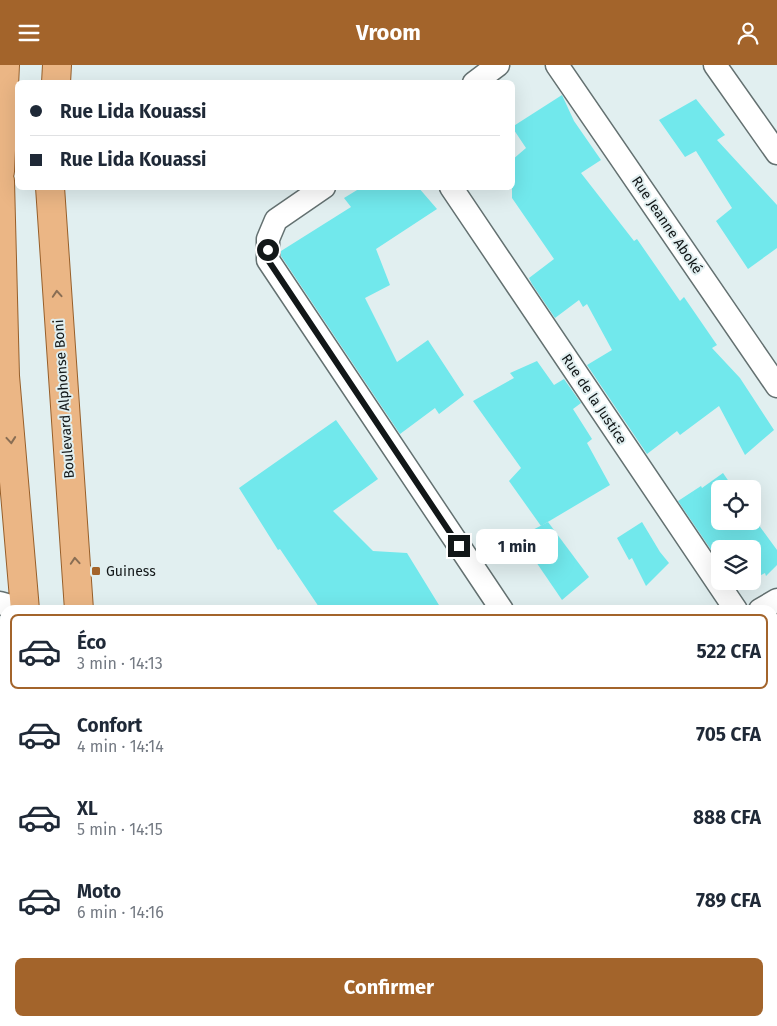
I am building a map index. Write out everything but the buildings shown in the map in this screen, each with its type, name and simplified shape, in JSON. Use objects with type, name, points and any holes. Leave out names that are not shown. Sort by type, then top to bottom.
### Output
[{"type":"main road","points":[[0,171],[5,65]]},
{"type":"main road","points":[[56,80],[57,65]]},
{"type":"main road","points":[[0,181],[5,376],[25,605]]},
{"type":"main road","name":"Boulevard Alphonse Boni","points":[[50,190],[82,605]]},
{"type":"street","points":[[478,80],[498,65]]},
{"type":"street","name":"Rue Jeanne Aboké","points":[[557,65],[777,386]]},
{"type":"street","points":[[715,65],[777,153]]},
{"type":"street","points":[[320,190],[276,220],[268,239],[268,260],[499,605]]},
{"type":"street","name":"Rue de la Justice","points":[[453,190],[733,605]]},
{"type":"place","name":"Guiness","points":[[96,571]]},
{"type":"route","points":[[268,250],[268,260],[459,546]]}]
